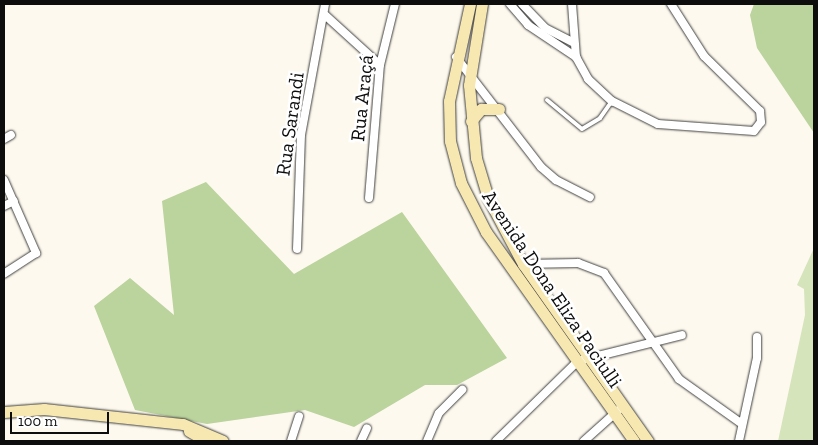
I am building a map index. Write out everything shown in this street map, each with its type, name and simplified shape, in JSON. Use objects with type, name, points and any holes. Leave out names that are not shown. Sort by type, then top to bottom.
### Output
[{"type":"street","name":"Rua Sarandi","points":[[297,249],[301,135],[325,4]]},
{"type":"street","name":"Rua Araçá","points":[[369,198],[380,65],[395,4]]},
{"type":"street","points":[[510,4],[528,25],[576,58]]},
{"type":"street","points":[[522,4],[545,28],[573,42]]},
{"type":"street","points":[[572,4],[573,42],[576,58],[588,79],[612,101],[658,124],[739,133],[759,127],[762,117],[757,107],[704,56],[671,4]]},
{"type":"street","name":"Avenida Dona Eliza Paciulli","points":[[472,7],[456,57],[449,127],[461,183],[486,232],[583,359]]},
{"type":"street","name":"Avenida Dona Eliza Paciulli","points":[[472,7],[471,121],[488,198],[523,264],[583,359],[618,410],[634,441]]},
{"type":"street","points":[[324,15],[380,65]]},
{"type":"street","points":[[456,57],[470,69],[542,167],[556,180],[590,197]]},
{"type":"street","points":[[471,121],[481,109],[499,109]]},
{"type":"street","points":[[4,180],[36,253],[4,274]]},
{"type":"street","points":[[4,206],[14,201]]},
{"type":"street","points":[[523,264],[578,262],[596,267],[686,387],[742,424]]},
{"type":"street","points":[[496,441],[583,359],[682,335]]},
{"type":"street","points":[[738,441],[757,358],[757,337]]},
{"type":"street","points":[[427,441],[440,413],[462,390]]},
{"type":"street","points":[[4,412],[30,408],[174,423],[223,441]]},
{"type":"street","points":[[584,441],[618,410]]},
{"type":"street","name":"Avenida Dona Eliza Paciulli","points":[[618,410],[648,441]]},
{"type":"street","points":[[291,441],[299,416]]},
{"type":"street","points":[[174,423],[206,441]]},
{"type":"street","points":[[361,441],[367,428]]},
{"type":"lane","points":[[547,100],[582,129],[600,118],[612,101]]},
{"type":"green space","points":[[754,4],[814,4],[814,133],[757,48],[750,15]]},
{"type":"green space","points":[[206,182],[294,274],[402,212],[507,358],[457,385],[425,385],[354,427],[305,410],[207,424],[135,410],[94,306],[130,278],[174,315],[162,201]]},
{"type":"green space","points":[[814,248],[814,441],[778,441],[805,315],[804,289],[797,285]]}]
